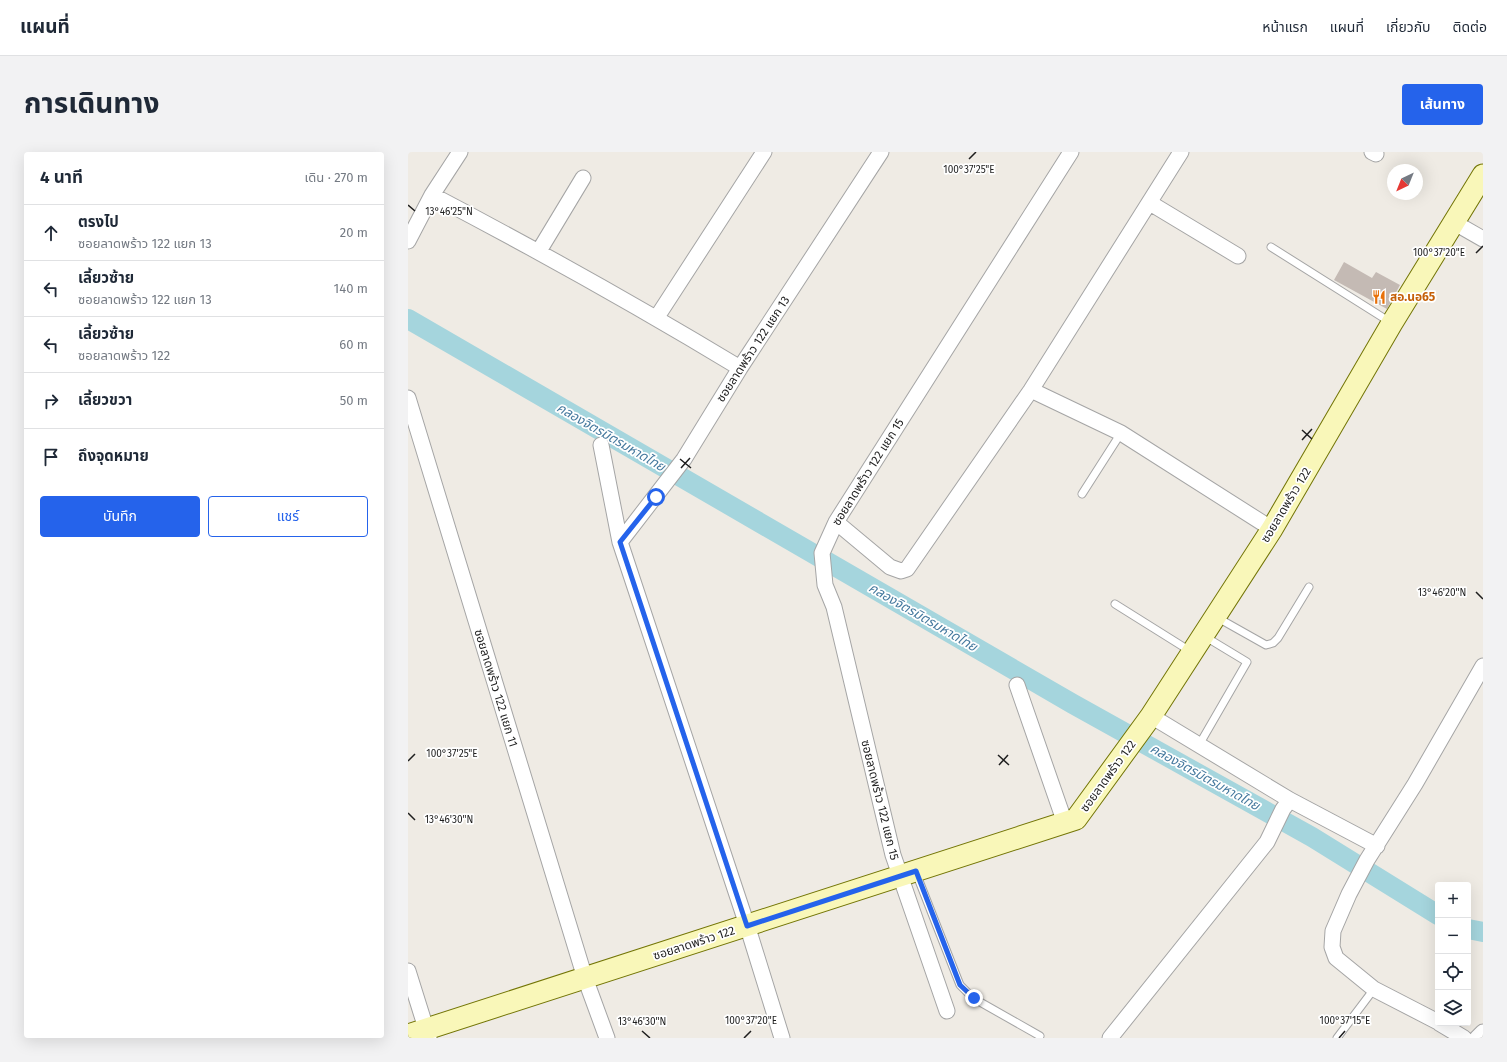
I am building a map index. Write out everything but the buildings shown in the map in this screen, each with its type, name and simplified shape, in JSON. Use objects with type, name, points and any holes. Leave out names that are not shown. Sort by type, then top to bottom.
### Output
[{"type":"street","points":[[410,233],[432,195],[460,152]]},
{"type":"street","points":[[657,317],[764,152]]},
{"type":"street","name":"ซอยลาดพร้าว 122 แยก 13","points":[[620,542],[684,459],[740,368],[882,152]]},
{"type":"street","name":"ซอยลาดพร้าว 122 แยก 15","points":[[947,1011],[908,874],[891,848],[834,607],[825,585],[822,553],[836,522],[1071,152]]},
{"type":"street","points":[[836,522],[890,567],[901,571],[907,569],[1031,390],[1181,152]]},
{"type":"street","name":"ซอยลาดพร้าว 122","points":[[421,1034],[584,978],[1076,820],[1124,755],[1199,645],[1272,529],[1392,323],[1455,223],[1483,175]]},
{"type":"street","points":[[540,251],[583,178]]},
{"type":"street","points":[[432,195],[540,251],[657,317],[740,368]]},
{"type":"street","points":[[1150,203],[1238,256]]},
{"type":"street","points":[[1455,223],[1483,239]]},
{"type":"street","points":[[1031,390],[1122,433],[1272,529]]},
{"type":"street","name":"ซอยลาดพร้าว 122 แยก 11","points":[[408,398],[584,978],[607,1038]]},
{"type":"street","points":[[601,445],[620,542],[747,926],[782,1038]]},
{"type":"street","points":[[1435,1021],[1374,989],[1336,958],[1332,948],[1333,931],[1349,894],[1367,860],[1415,784],[1483,666]]},
{"type":"street","points":[[1017,685],[1065,823]]},
{"type":"street","points":[[1151,716],[1199,745],[1286,804],[1377,846]]},
{"type":"street","points":[[1110,1038],[1267,842],[1286,804]]},
{"type":"street","points":[[408,971],[421,1034]]},
{"type":"street","points":[[1443,1026],[1464,1038]]},
{"type":"street","points":[[1478,1038],[1483,1032]]},
{"type":"lane","points":[[1271,247],[1392,323]]},
{"type":"lane","points":[[1082,494],[1122,433]]},
{"type":"lane","points":[[1216,617],[1266,645],[1273,643],[1278,638],[1309,587]]},
{"type":"lane","points":[[1115,604],[1199,645],[1247,662],[1199,745]]},
{"type":"lane","points":[[908,874],[960,985],[974,998],[1040,1036]]},
{"type":"lane","points":[[1337,1038],[1374,989]]},
{"type":"waterway","name":"คลองจิตรมิตรมหาดไทย","points":[[408,319],[1073,704],[1312,837],[1435,913]]},
{"type":"waterway","name":"คลองจิตรมิตรมหาดไทย","points":[[1471,930],[1483,932]]},
{"type":"place","name":"สอ.นอ65","points":[[1379,297]]},
{"type":"route","points":[[656,497],[620,542],[747,926],[916,871],[960,985],[974,998]]}]
